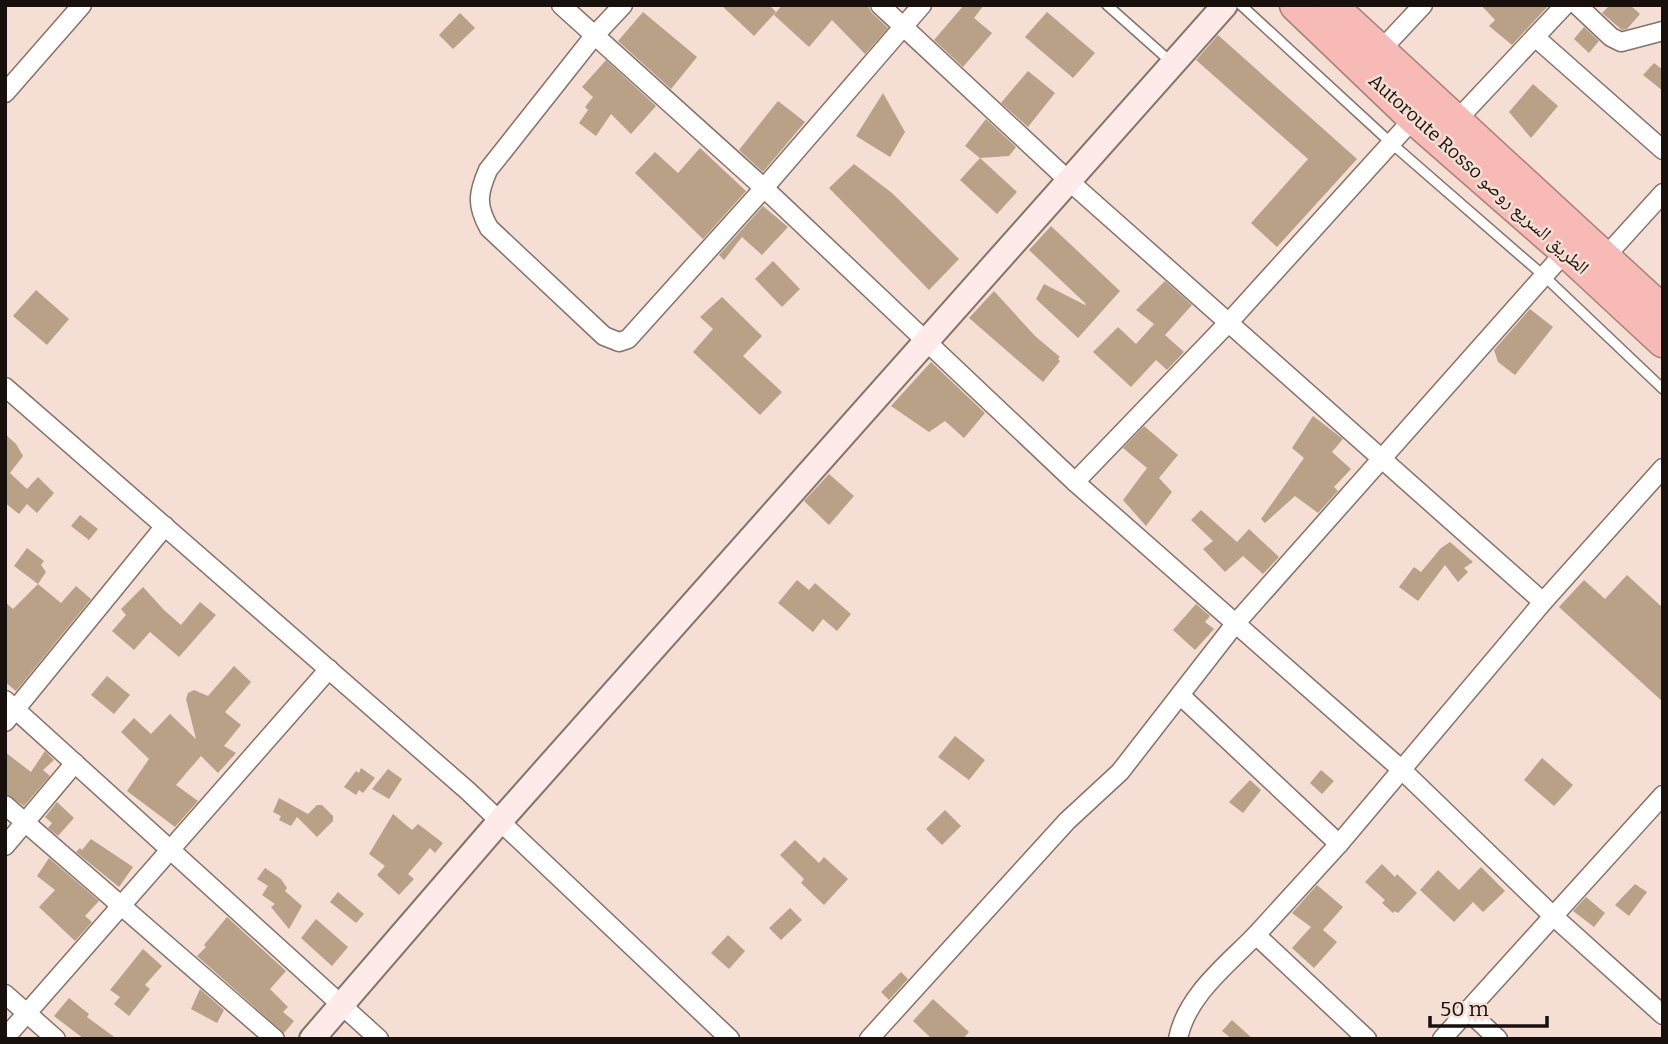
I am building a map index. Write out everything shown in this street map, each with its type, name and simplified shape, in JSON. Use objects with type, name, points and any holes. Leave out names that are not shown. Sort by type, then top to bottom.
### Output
[{"type":"highway","name":"Autoroute Rosso الطريق السريع روصو","points":[[1296,5],[1414,118],[1566,251],[1663,341]]},
{"type":"highway","name":"Autoroute Rosso الطريق السريع روصو","points":[[1331,5],[1663,312]]},
{"type":"street","points":[[5,93],[82,5]]},
{"type":"street","points":[[561,5],[764,188],[1075,482],[1402,770],[1552,915],[1663,1015]]},
{"type":"street","points":[[623,5],[594,36],[488,170],[479,190],[480,212],[489,228],[604,336],[619,342],[628,339],[764,188],[922,5]]},
{"type":"street","points":[[880,5],[1069,181],[1230,321],[1543,602]]},
{"type":"street","points":[[312,1039],[500,821],[1225,5]]},
{"type":"street","points":[[1380,51],[1423,5]]},
{"type":"street","points":[[1456,121],[1565,5]]},
{"type":"street","points":[[1577,5],[1611,37],[1621,42],[1663,31]]},
{"type":"street","points":[[1535,37],[1660,142]]},
{"type":"street","points":[[1075,482],[1230,321],[1414,118]]},
{"type":"street","points":[[1605,257],[1663,193]]},
{"type":"street","points":[[869,1039],[1067,821],[1120,772],[1235,624],[1566,251]]},
{"type":"street","points":[[8,393],[165,526],[500,821],[730,1039]]},
{"type":"street","points":[[1178,1039],[1189,1009],[1198,995],[1339,844],[1543,602],[1663,468]]},
{"type":"street","points":[[165,526],[9,711],[75,763],[379,1039]]},
{"type":"street","points":[[5,1038],[329,669]]},
{"type":"street","points":[[1180,695],[1339,844]]},
{"type":"street","points":[[5,846],[75,763]]},
{"type":"street","points":[[1442,1039],[1663,795]]},
{"type":"street","points":[[5,805],[123,904],[275,1039]]},
{"type":"street","points":[[1256,935],[1367,1039]]},
{"type":"street","points":[[5,994],[56,1039]]},
{"type":"street","points":[[1467,1010],[1498,1039]]},
{"type":"lane","points":[[1107,5],[1173,64]]},
{"type":"lane","points":[[1241,5],[1391,143],[1544,276],[1663,389]]},
{"type":"building","points":[[721,5],[769,5],[776,12],[754,36]]},
{"type":"building","points":[[782,5],[867,5],[888,28],[865,54],[832,20],[809,47],[774,15]]},
{"type":"building","points":[[964,5],[984,5],[974,18],[992,33],[963,67],[934,40]]},
{"type":"building","points":[[1481,5],[1549,5],[1512,45],[1489,26],[1495,20]]},
{"type":"building","points":[[1610,5],[1630,5],[1640,14],[1627,29],[1622,30],[1602,13]]},
{"type":"building","points":[[643,12],[697,57],[671,89],[618,41]]},
{"type":"building","points":[[1047,12],[1095,53],[1073,78],[1025,37]]},
{"type":"building","points":[[460,13],[475,28],[453,49],[439,35]]},
{"type":"building","points":[[1584,27],[1599,41],[1589,53],[1574,39]]},
{"type":"building","points":[[1218,35],[1357,159],[1277,247],[1251,223],[1308,159],[1196,60]]},
{"type":"building","points":[[606,60],[656,106],[631,134],[611,114],[596,136],[579,123],[588,110],[585,107],[593,97],[582,87]]},
{"type":"building","points":[[1654,63],[1663,70],[1663,91],[1643,75]]},
{"type":"building","points":[[1028,71],[1055,93],[1028,127],[1001,103]]},
{"type":"building","points":[[1533,84],[1558,106],[1531,138],[1509,112]]},
{"type":"building","points":[[883,93],[905,132],[890,157],[856,136]]},
{"type":"building","points":[[778,101],[805,122],[763,172],[739,150]]},
{"type":"building","points":[[986,119],[1016,147],[1009,156],[980,158],[965,146]]},
{"type":"building","points":[[700,148],[746,191],[703,239],[635,173],[655,152],[678,173]]},
{"type":"building","points":[[980,158],[1017,192],[997,214],[960,180]]},
{"type":"building","points":[[854,164],[892,193],[959,259],[929,290],[829,188]]},
{"type":"building","points":[[763,206],[788,227],[762,255],[742,237],[724,260],[719,255]]},
{"type":"building","points":[[1051,226],[1120,291],[1078,338],[1036,299],[1044,284],[1086,304],[1029,250]]},
{"type":"building","points":[[773,261],[800,289],[782,307],[755,279]]},
{"type":"building","points":[[1165,281],[1192,305],[1165,335],[1184,352],[1167,370],[1156,360],[1131,387],[1093,352],[1118,327],[1136,344],[1154,324],[1136,310]]},
{"type":"building","points":[[36,290],[69,319],[47,345],[13,316]]},
{"type":"building","points":[[994,291],[1035,336],[1060,357],[1060,361],[1043,382],[969,318]]},
{"type":"building","points":[[722,297],[762,336],[743,356],[782,392],[760,415],[693,352],[713,329],[700,317]]},
{"type":"building","points":[[1530,309],[1553,327],[1515,375],[1498,362],[1494,350]]},
{"type":"building","points":[[931,362],[985,413],[964,438],[945,421],[929,432],[891,406]]},
{"type":"building","points":[[1313,416],[1343,439],[1332,452],[1351,469],[1334,487],[1338,491],[1318,513],[1295,496],[1265,523],[1261,519],[1304,458],[1292,448]]},
{"type":"building","points":[[1144,426],[1178,455],[1159,478],[1172,492],[1146,526],[1123,500],[1147,468],[1123,448]]},
{"type":"building","points":[[5,434],[16,444],[23,456],[10,473],[27,489],[38,477],[54,493],[37,513],[27,504],[19,514],[5,503]]},
{"type":"building","points":[[829,474],[854,496],[829,525],[804,501]]},
{"type":"building","points":[[1201,510],[1237,542],[1249,529],[1279,557],[1263,574],[1243,556],[1225,572],[1203,549],[1213,541],[1191,520]]},
{"type":"building","points":[[80,515],[98,529],[89,540],[71,526]]},
{"type":"building","points":[[1450,542],[1473,562],[1464,568],[1468,572],[1458,582],[1445,565],[1418,601],[1399,587],[1414,567],[1421,572],[1441,548]]},
{"type":"building","points":[[27,548],[44,561],[41,565],[46,572],[38,584],[14,566]]},
{"type":"building","points":[[1627,575],[1663,608],[1663,702],[1559,607],[1584,580],[1605,599]]},
{"type":"building","points":[[797,580],[809,590],[815,583],[851,614],[837,631],[823,619],[813,632],[778,603]]},
{"type":"building","points":[[38,584],[61,603],[76,586],[91,599],[16,691],[5,682],[5,602],[13,609]]},
{"type":"building","points":[[143,587],[181,625],[200,602],[216,615],[179,657],[150,632],[134,650],[112,631],[126,615],[121,609]]},
{"type":"building","points":[[1196,604],[1210,616],[1205,622],[1214,629],[1195,650],[1173,630]]},
{"type":"building","points":[[234,666],[251,682],[225,712],[241,725],[224,746],[236,753],[218,773],[201,756],[176,785],[198,801],[175,827],[127,791],[149,759],[121,732],[134,718],[151,734],[170,714],[196,739],[186,699],[188,693],[194,690],[208,696]]},
{"type":"building","points":[[107,676],[130,695],[114,714],[91,695]]},
{"type":"building","points":[[955,736],[985,760],[969,780],[938,757]]},
{"type":"building","points":[[45,751],[54,760],[43,770],[50,776],[24,806],[5,793],[5,752],[31,772]]},
{"type":"building","points":[[1542,758],[1573,785],[1554,806],[1524,780]]},
{"type":"building","points":[[361,768],[375,778],[363,793],[359,790],[356,795],[344,787]]},
{"type":"building","points":[[388,769],[402,779],[389,799],[372,789]]},
{"type":"building","points":[[1321,770],[1334,781],[1322,794],[1310,783]]},
{"type":"building","points":[[1250,780],[1261,790],[1243,813],[1229,802]]},
{"type":"building","points":[[279,798],[308,814],[317,805],[322,805],[333,816],[333,821],[317,837],[297,817],[291,826],[279,820],[281,816],[273,812]]},
{"type":"building","points":[[57,802],[74,818],[58,836],[48,828],[52,823],[45,817]]},
{"type":"building","points":[[945,810],[961,826],[942,845],[926,829]]},
{"type":"building","points":[[393,814],[412,830],[418,824],[443,843],[435,853],[430,848],[408,874],[414,879],[399,895],[377,875],[385,866],[369,854]]},
{"type":"building","points":[[91,839],[133,867],[119,887],[76,852],[80,848],[82,850]]},
{"type":"building","points":[[795,840],[819,863],[824,857],[848,879],[824,905],[801,883],[804,879],[780,855]]},
{"type":"building","points":[[49,858],[99,901],[85,916],[92,922],[75,941],[39,907],[55,890],[37,876]]},
{"type":"building","points":[[1382,864],[1417,893],[1398,913],[1393,913],[1382,903],[1385,900],[1365,882]]},
{"type":"building","points":[[1481,867],[1505,891],[1483,912],[1473,902],[1454,922],[1420,890],[1438,870],[1459,890]]},
{"type":"building","points":[[265,868],[281,879],[287,888],[285,891],[302,906],[289,929],[271,907],[275,904],[262,895],[268,886],[257,879]]},
{"type":"building","points":[[1635,884],[1647,892],[1629,916],[1615,905]]},
{"type":"building","points":[[1317,885],[1343,907],[1323,930],[1337,942],[1314,968],[1292,948],[1311,927],[1292,913]]},
{"type":"building","points":[[338,892],[364,914],[356,923],[330,902]]},
{"type":"building","points":[[1586,897],[1605,913],[1594,927],[1573,911]]},
{"type":"building","points":[[790,908],[802,920],[781,940],[769,928]]},
{"type":"building","points":[[227,917],[286,971],[270,989],[288,1007],[283,1012],[294,1021],[284,1033],[197,956]]},
{"type":"building","points":[[316,919],[348,947],[332,966],[301,938]]},
{"type":"building","points":[[728,935],[745,951],[729,969],[711,953]]},
{"type":"building","points":[[143,949],[162,966],[145,985],[150,989],[129,1016],[114,1004],[120,997],[110,990]]},
{"type":"building","points":[[901,972],[908,979],[889,1000],[881,992]]},
{"type":"building","points":[[200,989],[224,1010],[217,1023],[191,1009]]},
{"type":"building","points":[[69,998],[89,1014],[87,1017],[117,1039],[84,1039],[54,1016]]},
{"type":"building","points":[[933,999],[969,1032],[963,1039],[932,1039],[913,1021]]},
{"type":"building","points":[[1232,1020],[1253,1039],[1232,1039],[1222,1031]]}]
